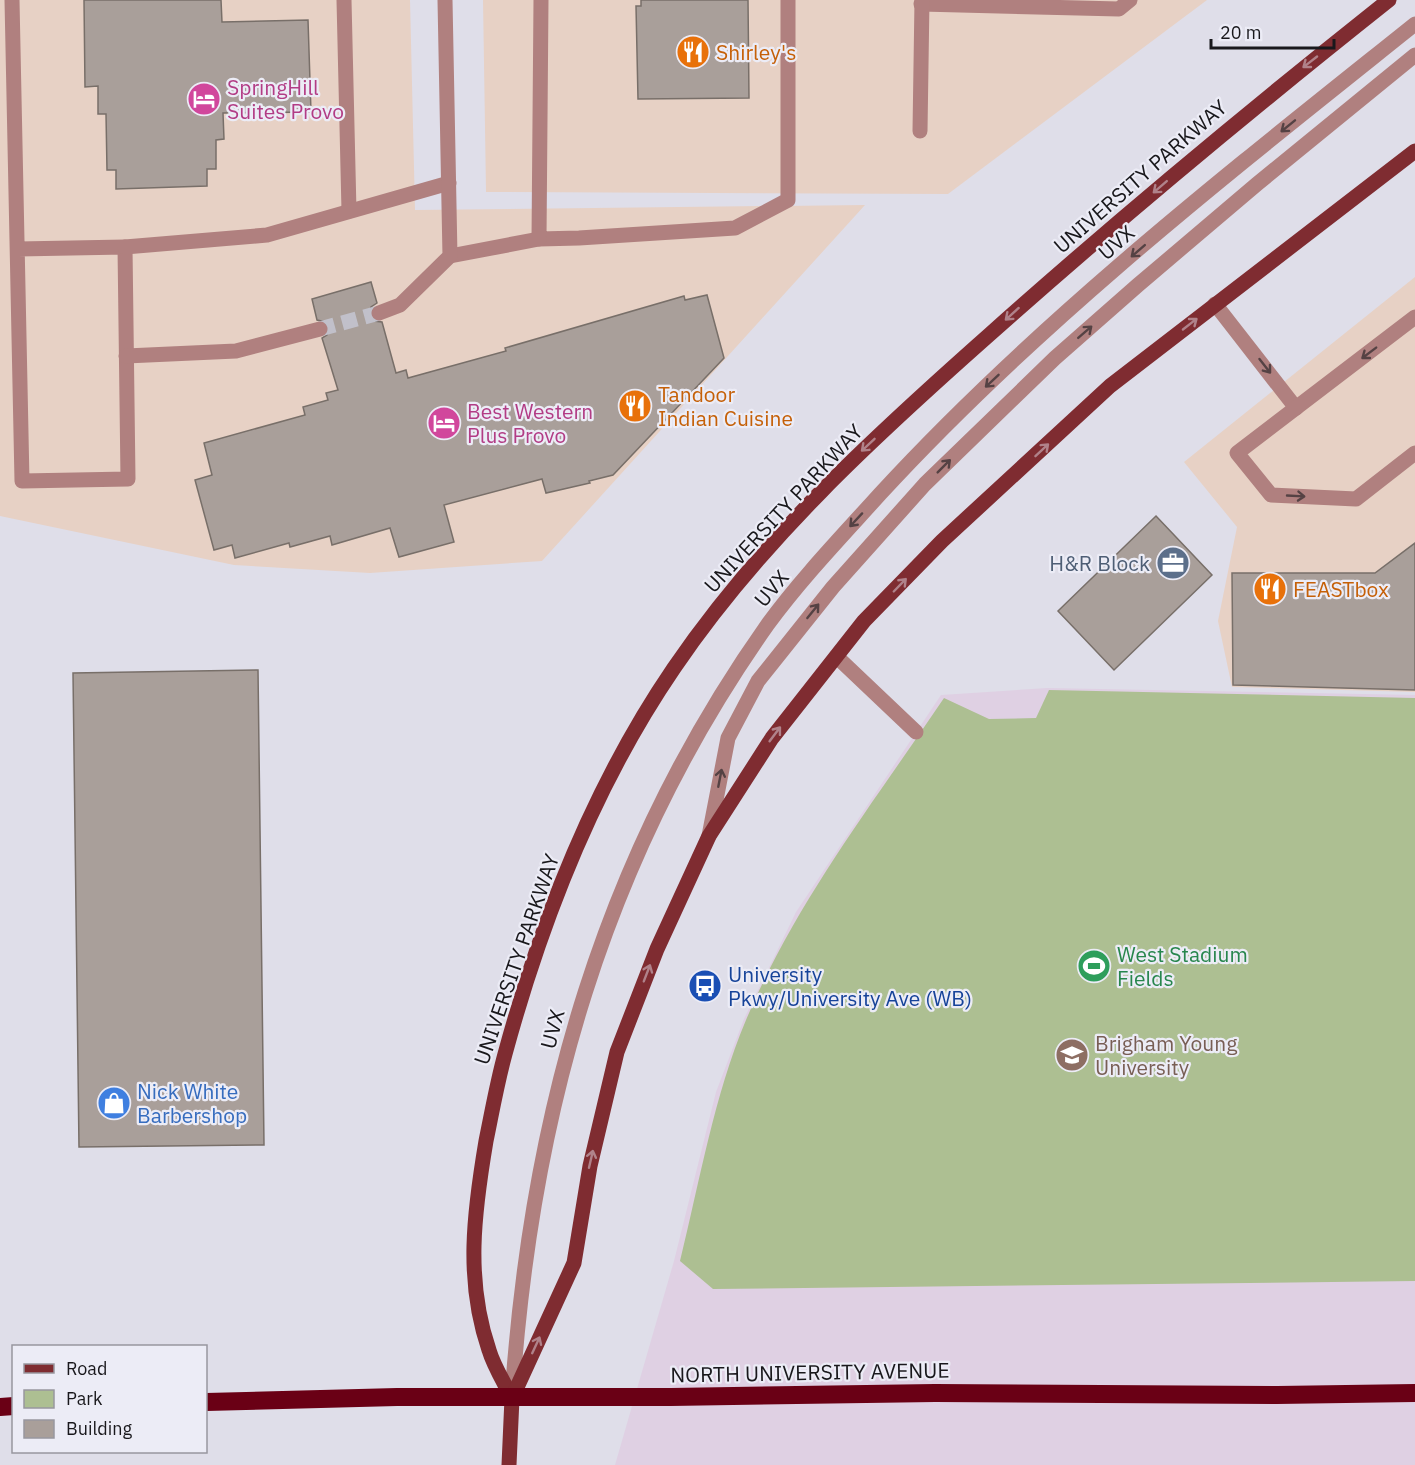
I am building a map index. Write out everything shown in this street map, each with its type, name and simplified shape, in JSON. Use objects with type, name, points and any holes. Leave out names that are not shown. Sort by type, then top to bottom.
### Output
[{"type":"highway","name":"NORTH UNIVERSITY AVENUE","points":[[207,1402],[397,1397],[512,1398],[935,1393],[1277,1395],[1415,1393]]},
{"type":"main road","name":"UNIVERSITY PARKWAY","points":[[512,1398],[490,1355],[482,1328],[473,1260],[473,1238],[480,1177],[496,1085],[518,1007],[561,881],[594,806],[632,735],[672,670],[717,607],[771,544],[827,484],[932,385],[1251,109],[1389,0]]},
{"type":"main road","name":"UNIVERSITY PARKWAY","points":[[509,1465],[512,1398],[573,1263],[590,1166],[617,1052],[657,949],[709,836],[772,738],[864,621],[942,541],[1110,386],[1415,151]]},
{"type":"lane","points":[[12,0],[22,481],[128,479],[125,247]]},
{"type":"lane","points":[[344,0],[349,211]]},
{"type":"lane","points":[[445,0],[450,256]]},
{"type":"lane","points":[[539,239],[541,0]]},
{"type":"lane","points":[[379,313],[400,305],[450,256],[539,239],[735,228],[788,200],[788,0]]},
{"type":"lane","points":[[920,131],[921,2],[1119,9],[1130,0]]},
{"type":"lane","name":"UVX","points":[[512,1398],[517,1325],[537,1189],[559,1080],[579,1007],[632,863],[697,734],[733,676],[771,620],[840,538],[913,459],[986,386],[1062,316],[1162,230],[1415,24]]},
{"type":"lane","points":[[709,836],[728,738],[758,681],[833,587],[925,484],[1055,358],[1113,307],[1257,184],[1415,55]]},
{"type":"lane","points":[[18,249],[125,247],[267,235],[449,183]]},
{"type":"lane","points":[[1215,304],[1296,408]]},
{"type":"lane","points":[[1415,317],[1237,453],[1271,495],[1356,499],[1415,453]]},
{"type":"lane","points":[[126,356],[236,351],[320,329]]},
{"type":"lane","points":[[837,657],[916,732]]},
{"type":"shaded area","points":[[0,0],[410,0],[415,210],[865,205],[542,561],[370,573],[234,565],[0,516]]},
{"type":"shaded area","points":[[483,0],[1207,0],[948,194],[486,192]]},
{"type":"shaded area","points":[[1415,277],[1415,692],[1232,687],[1218,621],[1237,527],[1184,462]]},
{"type":"shaded area","name":"West Stadium Fields","points":[[1047,688],[1415,695],[1415,1465],[615,1465],[674,1261],[716,1092],[744,1019],[796,912],[941,695]]},
{"type":"green space","name":"West Stadium Fields","points":[[1049,690],[1415,698],[1415,1281],[713,1289],[680,1261],[716,1108],[746,1020],[788,935],[837,854],[944,698],[989,719],[1036,718]]},
{"type":"building","name":"SpringHill Suites Provo","points":[[84,0],[221,0],[222,22],[308,20],[311,112],[223,113],[224,139],[216,140],[216,169],[207,169],[207,186],[116,189],[116,170],[107,170],[106,114],[98,114],[98,86],[85,87]]},
{"type":"building","name":"Shirley's","points":[[641,0],[748,0],[749,98],[638,99],[636,6],[641,6]]},
{"type":"building","name":"Best Western Plus Provo","points":[[371,282],[377,303],[371,307],[370,317],[373,321],[382,322],[396,373],[406,370],[408,378],[506,351],[505,348],[684,296],[685,300],[707,295],[724,358],[613,475],[546,493],[542,479],[444,505],[454,542],[399,557],[390,528],[332,545],[330,536],[290,547],[289,543],[235,558],[232,545],[214,550],[195,480],[212,475],[204,443],[305,415],[303,407],[328,400],[326,393],[338,390],[322,338],[327,335],[330,327],[326,322],[317,320],[312,299]]},
{"type":"building","points":[[1156,516],[1212,575],[1114,670],[1058,611]]},
{"type":"building","points":[[1415,543],[1415,690],[1233,685],[1232,573],[1375,573]]},
{"type":"building","points":[[258,670],[264,1145],[79,1147],[73,673]]},
{"type":"tunnel","points":[[320,329],[379,313]]},
{"type":"place","name":"Shirley's","points":[[693,52]]},
{"type":"place","name":"SpringHill Suites Provo","points":[[204,99]]},
{"type":"place","name":"Tandoor Indian Cuisine","points":[[635,406]]},
{"type":"place","name":"Best Western Plus Provo","points":[[444,423]]},
{"type":"place","name":"H&R Block","points":[[1173,563]]},
{"type":"place","name":"FEASTbox","points":[[1270,589]]},
{"type":"place","name":"West Stadium Fields","points":[[1094,966]]},
{"type":"place","name":"University Pkwy/University Ave (WB)","points":[[705,986]]},
{"type":"place","name":"Brigham Young University","points":[[1072,1055]]},
{"type":"place","name":"Nick White Barbershop","points":[[114,1103]]}]
